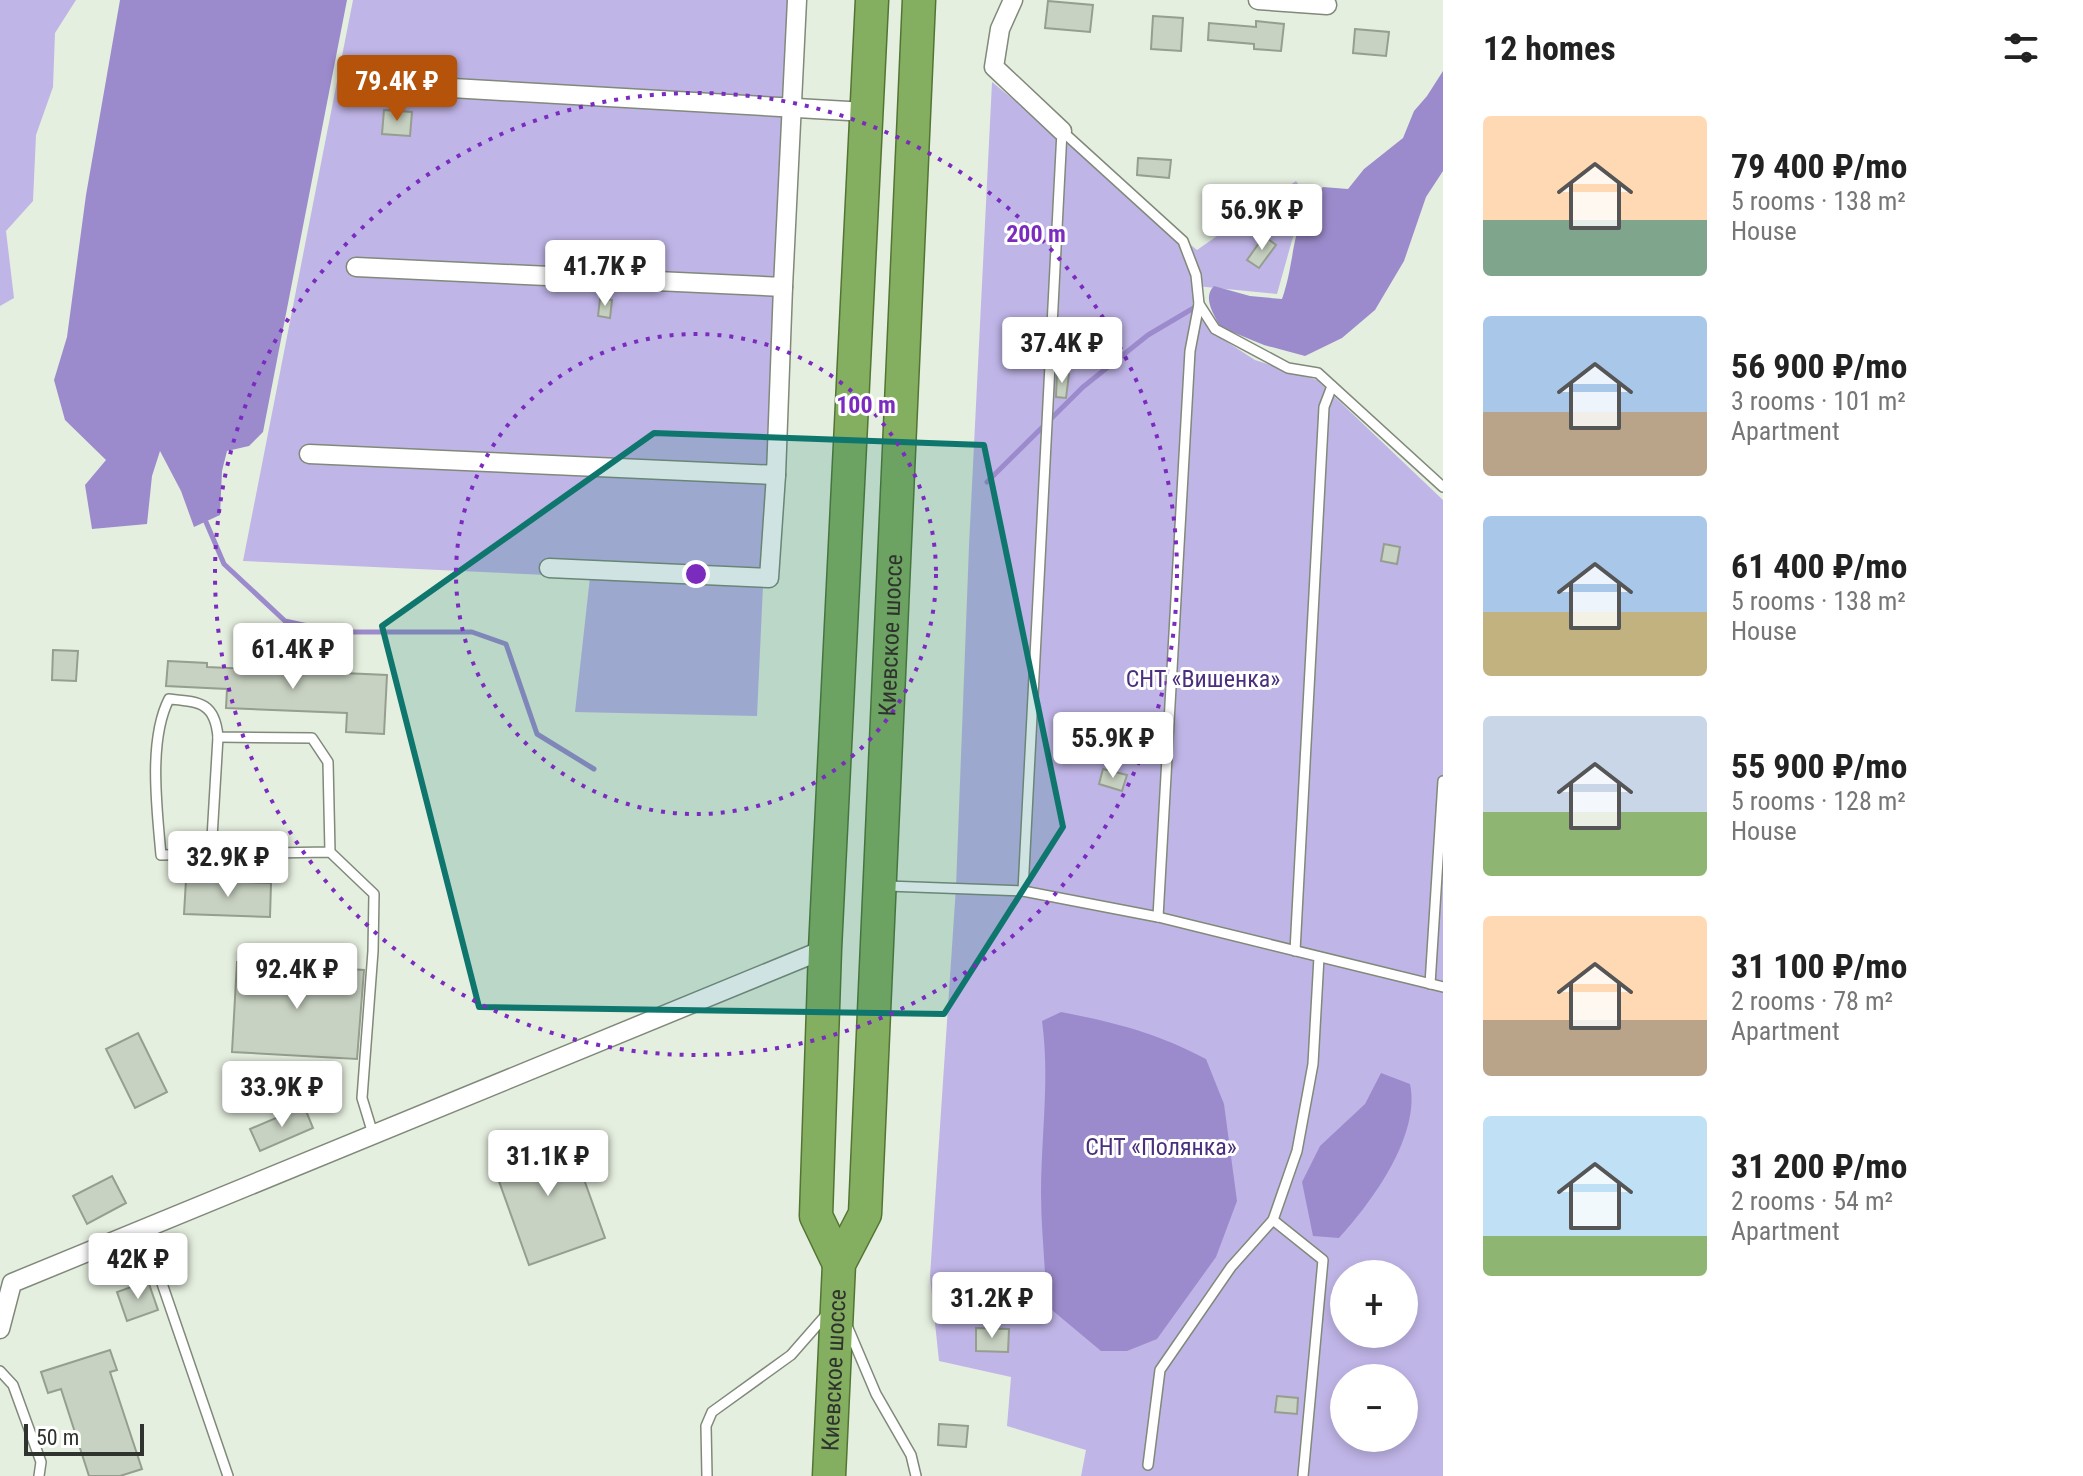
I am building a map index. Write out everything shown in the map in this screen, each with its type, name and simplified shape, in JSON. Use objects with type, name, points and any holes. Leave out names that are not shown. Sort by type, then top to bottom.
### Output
[{"type":"highway","name":"Киевское шоссе","points":[[839,1264],[816,1216],[825,949],[872,0]]},
{"type":"highway","name":"Киевское шоссе","points":[[829,1476],[839,1264],[865,1214],[919,0]]},
{"type":"street","points":[[549,568],[769,578],[797,0]]},
{"type":"street","points":[[1013,0],[1000,29],[994,67],[1062,131]]},
{"type":"street","points":[[1258,0],[1327,5]]},
{"type":"street","points":[[383,84],[866,112]]},
{"type":"street","points":[[356,267],[783,287]]},
{"type":"street","points":[[309,454],[776,475]]},
{"type":"street","points":[[0,1329],[12,1283],[825,949]]},
{"type":"lane","points":[[1023,891],[1062,131]]},
{"type":"lane","points":[[1062,131],[1183,241],[1196,275],[1199,304],[1190,351],[1158,917]]},
{"type":"lane","points":[[1199,304],[1215,329],[1288,368],[1318,373],[1443,487]]},
{"type":"lane","points":[[1295,951],[1324,407],[1332,386]]},
{"type":"lane","points":[[211,855],[218,737],[216,723],[208,708],[197,702],[169,699],[163,712],[156,758],[161,855],[211,855],[330,852]]},
{"type":"lane","points":[[218,737],[312,738],[328,762],[330,852],[374,894],[362,1098],[373,1134]]},
{"type":"lane","points":[[1430,984],[1443,781]]},
{"type":"lane","points":[[879,886],[1023,891],[1158,917],[1443,987]]},
{"type":"lane","points":[[1148,1465],[1160,1370],[1231,1267],[1273,1220],[1297,1151],[1313,1064],[1319,957]]},
{"type":"lane","points":[[1273,1220],[1323,1260],[1303,1476]]},
{"type":"lane","points":[[143,1228],[228,1476]]},
{"type":"lane","points":[[707,1476],[706,1426],[712,1412],[791,1355],[837,1303],[876,1394],[911,1455],[916,1476]]},
{"type":"lane","points":[[0,1371],[13,1385],[41,1462],[39,1476]]},
{"type":"highlighted area","points":[[654,433],[984,445],[1063,827],[944,1014],[479,1007],[382,626]]},
{"type":"green space","points":[[0,0],[76,0],[55,33],[53,87],[36,135],[33,201],[6,231],[14,298],[0,306]]},
{"type":"green space","points":[[353,0],[790,0],[757,716],[575,712],[590,577],[243,561]]},
{"type":"green space","points":[[992,82],[1197,250],[1296,181],[1305,194],[1277,294],[1196,286],[1210,331],[1255,360],[1317,380],[1443,500],[1443,1476],[1081,1476],[1086,1450],[1007,1426],[1011,1377],[939,1361],[930,1276],[956,887]]},
{"type":"shaded area","points":[[120,0],[347,0],[263,432],[249,446],[227,451],[222,471],[220,515],[194,527],[181,491],[160,451],[152,476],[147,524],[92,529],[85,485],[106,460],[65,420],[54,380],[67,337],[86,195]]},
{"type":"shaded area","points":[[1443,71],[1443,171],[1426,197],[1404,261],[1375,310],[1342,338],[1305,356],[1264,345],[1220,327],[1209,301],[1214,286],[1250,296],[1282,299],[1299,226],[1312,200],[1323,187],[1348,189],[1364,169],[1403,138],[1414,111]]},
{"type":"shaded area","points":[[1061,1012],[1135,1030],[1206,1059],[1224,1104],[1237,1201],[1216,1257],[1157,1339],[1127,1351],[1101,1351],[1046,1305],[1041,1194],[1045,1086],[1042,1021]]},
{"type":"shaded area","points":[[1381,1073],[1410,1084],[1408,1125],[1401,1146],[1379,1187],[1339,1238],[1313,1236],[1302,1182],[1320,1146],[1365,1104]]},
{"type":"building","points":[[1048,1],[1093,5],[1090,32],[1045,28]]},
{"type":"building","points":[[1153,16],[1183,18],[1181,51],[1151,49]]},
{"type":"building","points":[[1256,21],[1284,24],[1281,51],[1254,49],[1254,44],[1208,40],[1209,23],[1256,27]]},
{"type":"building","points":[[1355,29],[1389,32],[1386,56],[1353,53]]},
{"type":"building","points":[[384,110],[412,112],[410,136],[382,134]]},
{"type":"building","points":[[1138,158],[1171,160],[1169,178],[1137,175]]},
{"type":"building","points":[[1264,236],[1276,245],[1259,268],[1247,260]]},
{"type":"building","points":[[600,299],[612,300],[610,318],[598,316]]},
{"type":"building","points":[[1057,373],[1069,374],[1066,398],[1056,397]]},
{"type":"building","points":[[1384,544],[1400,547],[1397,564],[1381,561]]},
{"type":"building","points":[[53,650],[78,651],[76,681],[52,680]]},
{"type":"building","points":[[168,661],[207,663],[207,667],[387,675],[384,734],[346,732],[347,713],[226,708],[227,689],[166,686]]},
{"type":"building","points":[[1103,769],[1127,775],[1122,791],[1099,784]]},
{"type":"building","points":[[186,880],[271,883],[270,917],[184,914]]},
{"type":"building","points":[[237,962],[364,970],[357,1059],[232,1052]]},
{"type":"building","points":[[138,1033],[167,1092],[135,1108],[106,1049]]},
{"type":"building","points":[[304,1106],[313,1128],[260,1151],[250,1129]]},
{"type":"building","points":[[567,1132],[605,1238],[529,1265],[491,1159]]},
{"type":"building","points":[[112,1176],[126,1203],[87,1224],[73,1196]]},
{"type":"building","points":[[148,1281],[158,1310],[127,1321],[117,1292]]},
{"type":"building","points":[[976,1328],[1009,1329],[1008,1352],[976,1351]]},
{"type":"building","points":[[110,1350],[117,1370],[110,1372],[142,1469],[120,1476],[89,1476],[61,1389],[48,1393],[41,1372]]},
{"type":"building","points":[[1277,1396],[1298,1398],[1297,1414],[1275,1412]]},
{"type":"building","points":[[939,1424],[968,1426],[966,1447],[938,1445]]},
{"type":"waterway","points":[[987,482],[1083,387],[1148,335],[1197,306]]},
{"type":"waterway","points":[[206,522],[224,564],[285,621],[335,632],[472,632],[506,644],[537,734],[594,769]]},
{"type":"park label","name":"СНТ «Вишенка»","points":[[1203,679]]},
{"type":"park label","name":"СНТ «Полянка»","points":[[1161,1147]]}]
